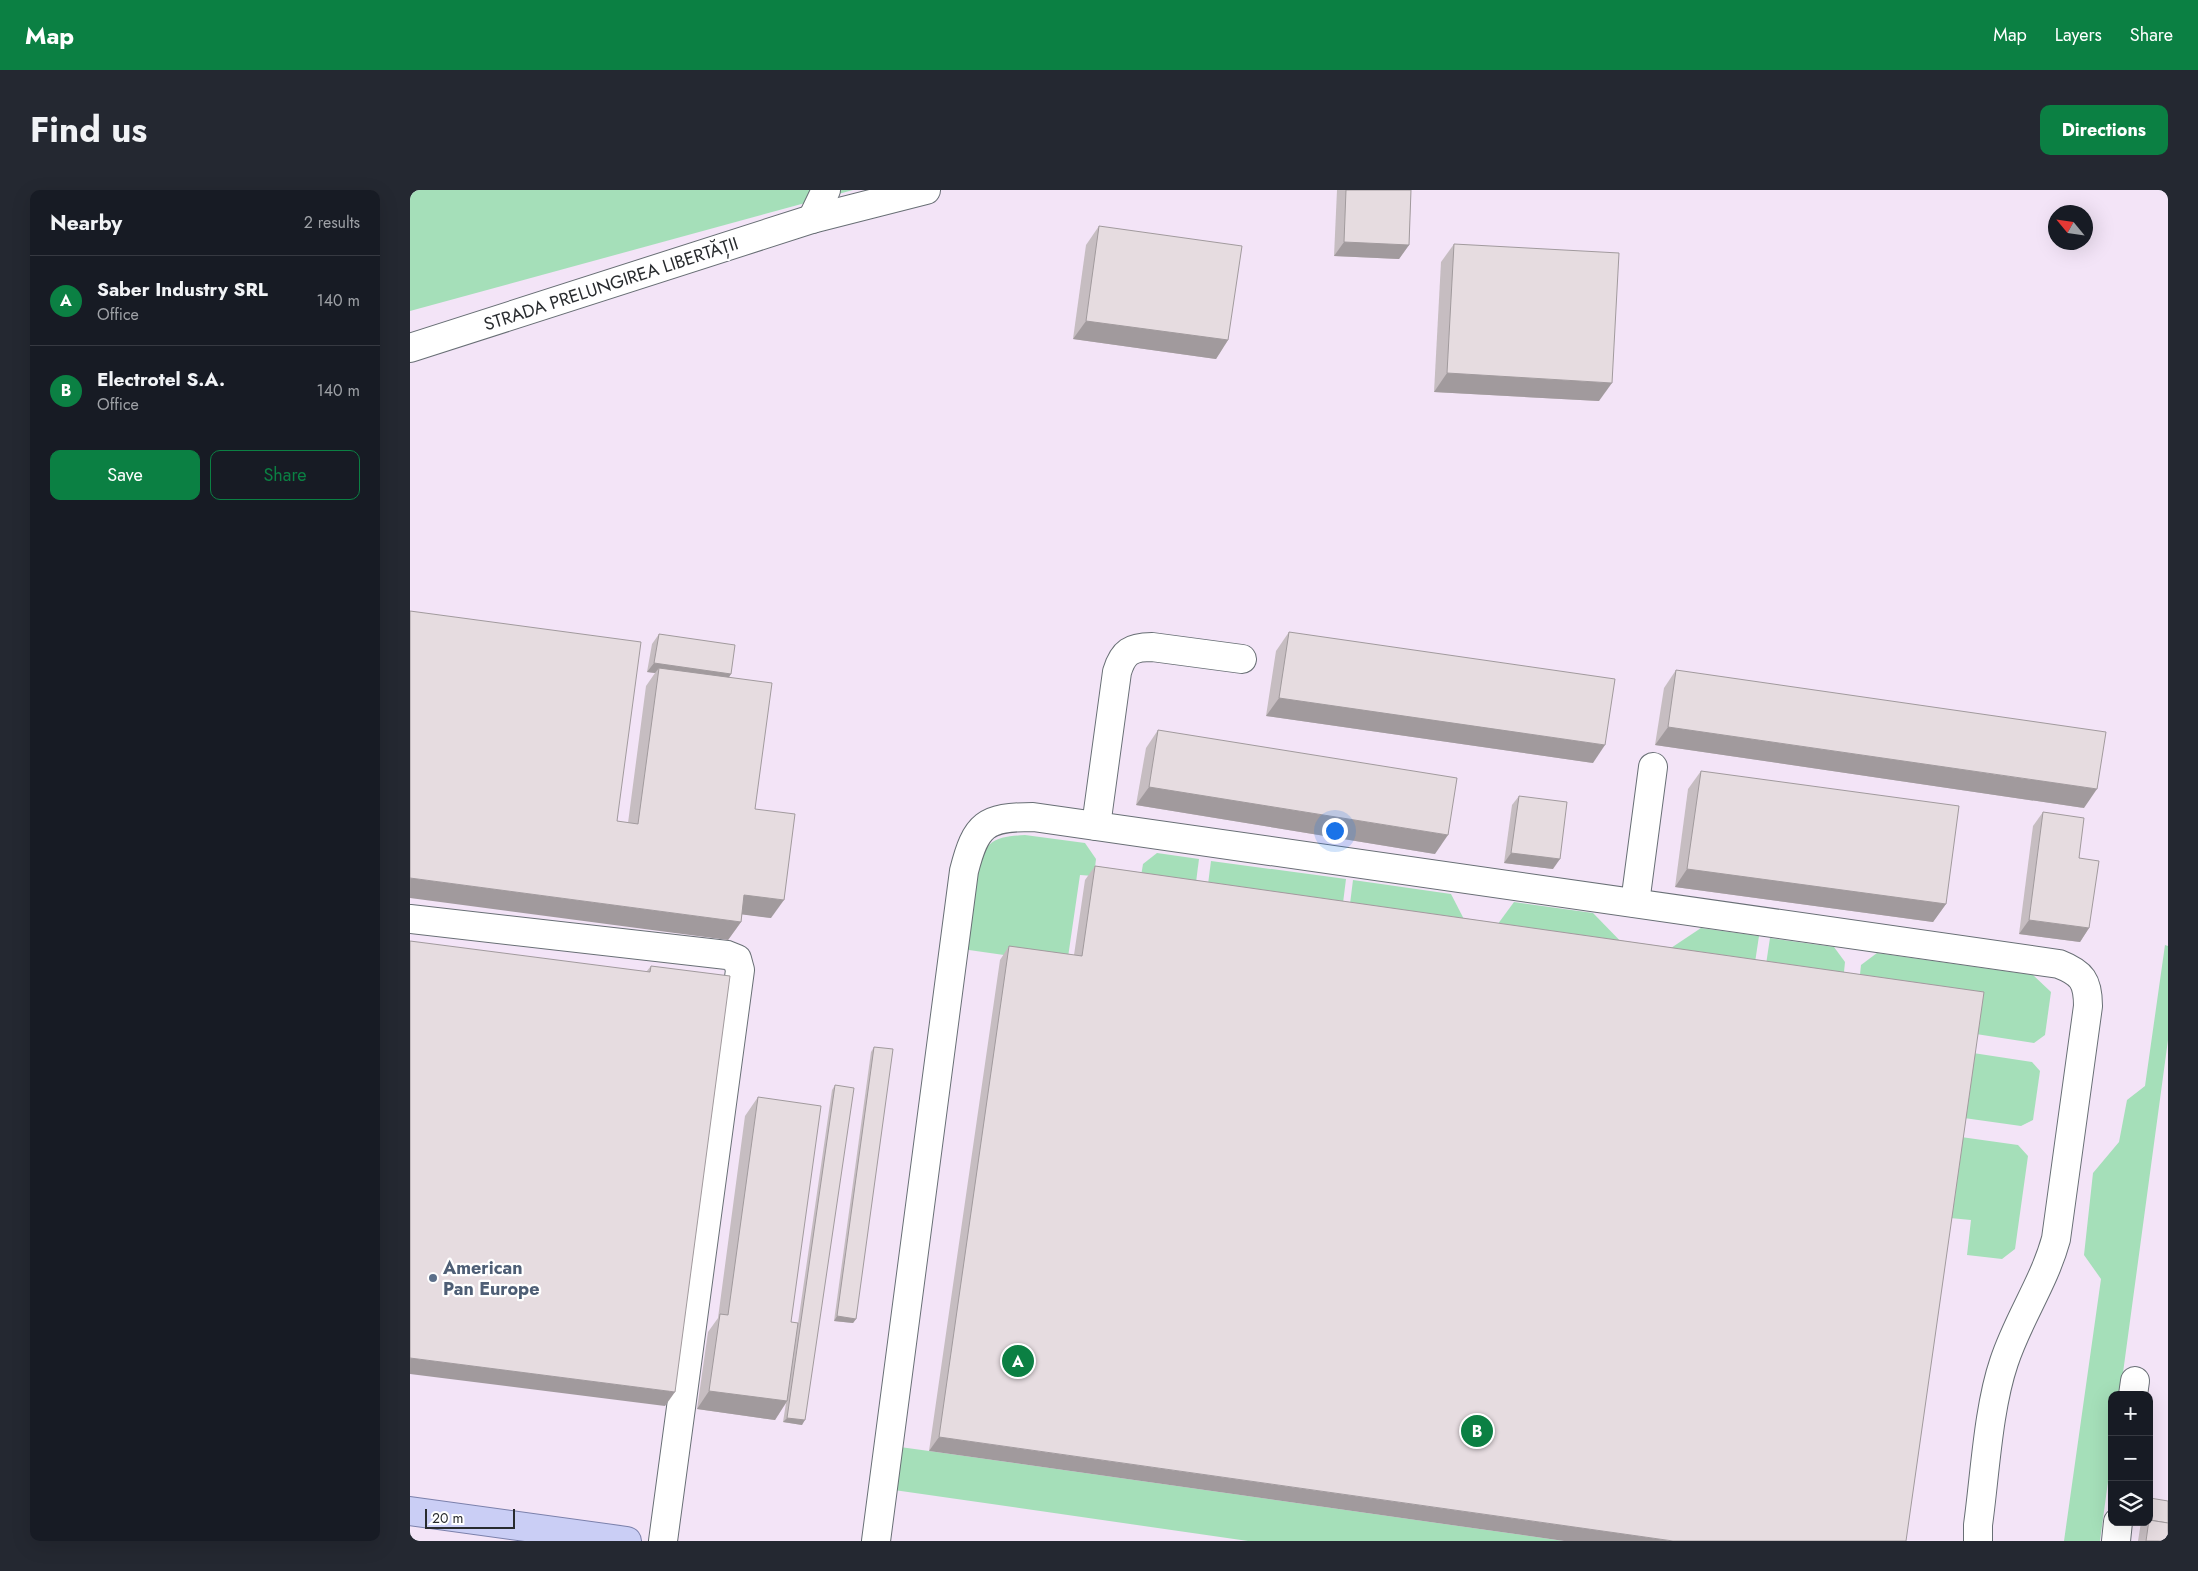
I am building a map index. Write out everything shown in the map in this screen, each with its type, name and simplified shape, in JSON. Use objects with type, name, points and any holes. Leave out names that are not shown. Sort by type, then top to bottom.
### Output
[{"type":"main road","points":[[410,1511],[627,1541]]},
{"type":"street","points":[[812,219],[826,190]]},
{"type":"street","name":"STRADA PRELUNGIREA LIBERTĂȚII","points":[[410,348],[812,219],[926,190]]},
{"type":"street","points":[[1096,826],[1117,672],[1121,658],[1127,651],[1138,647],[1152,647],[1242,659]]},
{"type":"street","points":[[1635,903],[1654,766]]},
{"type":"street","points":[[876,1541],[964,871],[970,847],[983,826],[1003,817],[1033,817],[2059,964],[2073,969],[2083,978],[2088,990],[2088,1006],[2056,1239],[2046,1270],[2011,1344],[1999,1381],[1978,1526],[1978,1541]]},
{"type":"street","points":[[410,918],[727,955],[737,959],[740,970],[663,1541]]},
{"type":"street","points":[[2116,1541],[2118,1526]]},
{"type":"shaded area","points":[[853,190],[2168,190],[2168,1541],[410,1541],[410,310]]},
{"type":"green space","points":[[410,190],[853,190],[410,311]]},
{"type":"green space","points":[[1025,835],[1085,843],[1096,859],[1094,876],[1080,875],[1067,964],[962,949],[971,894],[983,853],[989,845],[997,840]]},
{"type":"green space","points":[[1157,853],[1199,859],[1195,890],[1140,882],[1143,864]]},
{"type":"green space","points":[[1211,861],[1346,879],[1342,911],[1207,892]]},
{"type":"green space","points":[[1353,880],[1451,894],[1469,929],[1349,912]]},
{"type":"green space","points":[[1514,902],[1593,913],[1631,952],[1492,932]]},
{"type":"green space","points":[[1701,928],[1759,936],[1754,969],[1659,956]]},
{"type":"green space","points":[[1770,938],[1834,947],[1845,962],[1843,982],[1765,971]]},
{"type":"green space","points":[[2165,945],[2168,946],[2168,1040],[2121,1391],[2108,1391],[2108,1482],[2100,1541],[2064,1541],[2101,1279],[2084,1255],[2093,1173],[2119,1142],[2127,1100],[2145,1086]]},
{"type":"green space","points":[[1877,953],[2033,975],[2051,992],[2045,1035],[2034,1043],[1976,1034],[1859,984],[1861,965]]},
{"type":"green space","points":[[1973,1053],[2032,1062],[2040,1071],[2033,1120],[2021,1126],[1964,1118]]},
{"type":"green space","points":[[1961,1137],[2018,1145],[2028,1156],[2015,1249],[2002,1259],[1967,1255],[1971,1220],[1950,1218]]},
{"type":"green space","points":[[900,1447],[1564,1541],[1248,1541],[894,1490]]},
{"type":"building","points":[[1346,190],[1411,190],[1409,245],[1344,242]]},
{"type":"building","points":[[1099,226],[1242,246],[1228,340],[1086,321]]},
{"type":"building","points":[[1454,244],[1619,253],[1612,383],[1447,373]]},
{"type":"building","points":[[410,611],[641,642],[617,821],[638,824],[659,668],[772,683],[755,809],[795,814],[784,900],[744,895],[741,922],[410,878]]},
{"type":"building","points":[[1289,632],[1615,679],[1605,745],[1279,698]]},
{"type":"building","points":[[659,634],[735,645],[731,674],[654,663]]},
{"type":"building","points":[[1676,670],[2106,732],[2097,789],[1668,727]]},
{"type":"building","points":[[1158,730],[1457,778],[1448,835],[1149,787]]},
{"type":"building","points":[[1701,771],[1959,806],[1946,904],[1687,869]]},
{"type":"building","points":[[1519,796],[1567,802],[1560,859],[1511,853]]},
{"type":"building","points":[[2043,812],[2084,818],[2079,858],[2099,861],[2089,928],[2029,920]]},
{"type":"building","points":[[1095,866],[1984,992],[1906,1541],[1673,1541],[939,1437],[1009,946],[1082,956]]},
{"type":"building","points":[[410,941],[650,972],[651,966],[730,976],[675,1392],[410,1358]]},
{"type":"building","points":[[874,1047],[893,1049],[856,1319],[837,1316]]},
{"type":"building","points":[[835,1085],[854,1088],[805,1420],[787,1418]]},
{"type":"building","points":[[758,1097],[821,1106],[791,1322],[798,1323],[787,1401],[709,1391],[720,1314],[728,1315]]},
{"type":"building","points":[[2153,1498],[2168,1501],[2168,1523],[2153,1521]]},
{"type":"building","points":[[2153,1521],[2168,1523],[2168,1541],[2146,1541],[2148,1526],[2153,1526]]},
{"type":"place","name":"American Pan Europe","points":[[433,1278]]},
{"type":"place","name":"Saber Industry SRL","points":[[1018,1361]]},
{"type":"place","name":"Electrotel S.A.","points":[[1477,1431]]}]
